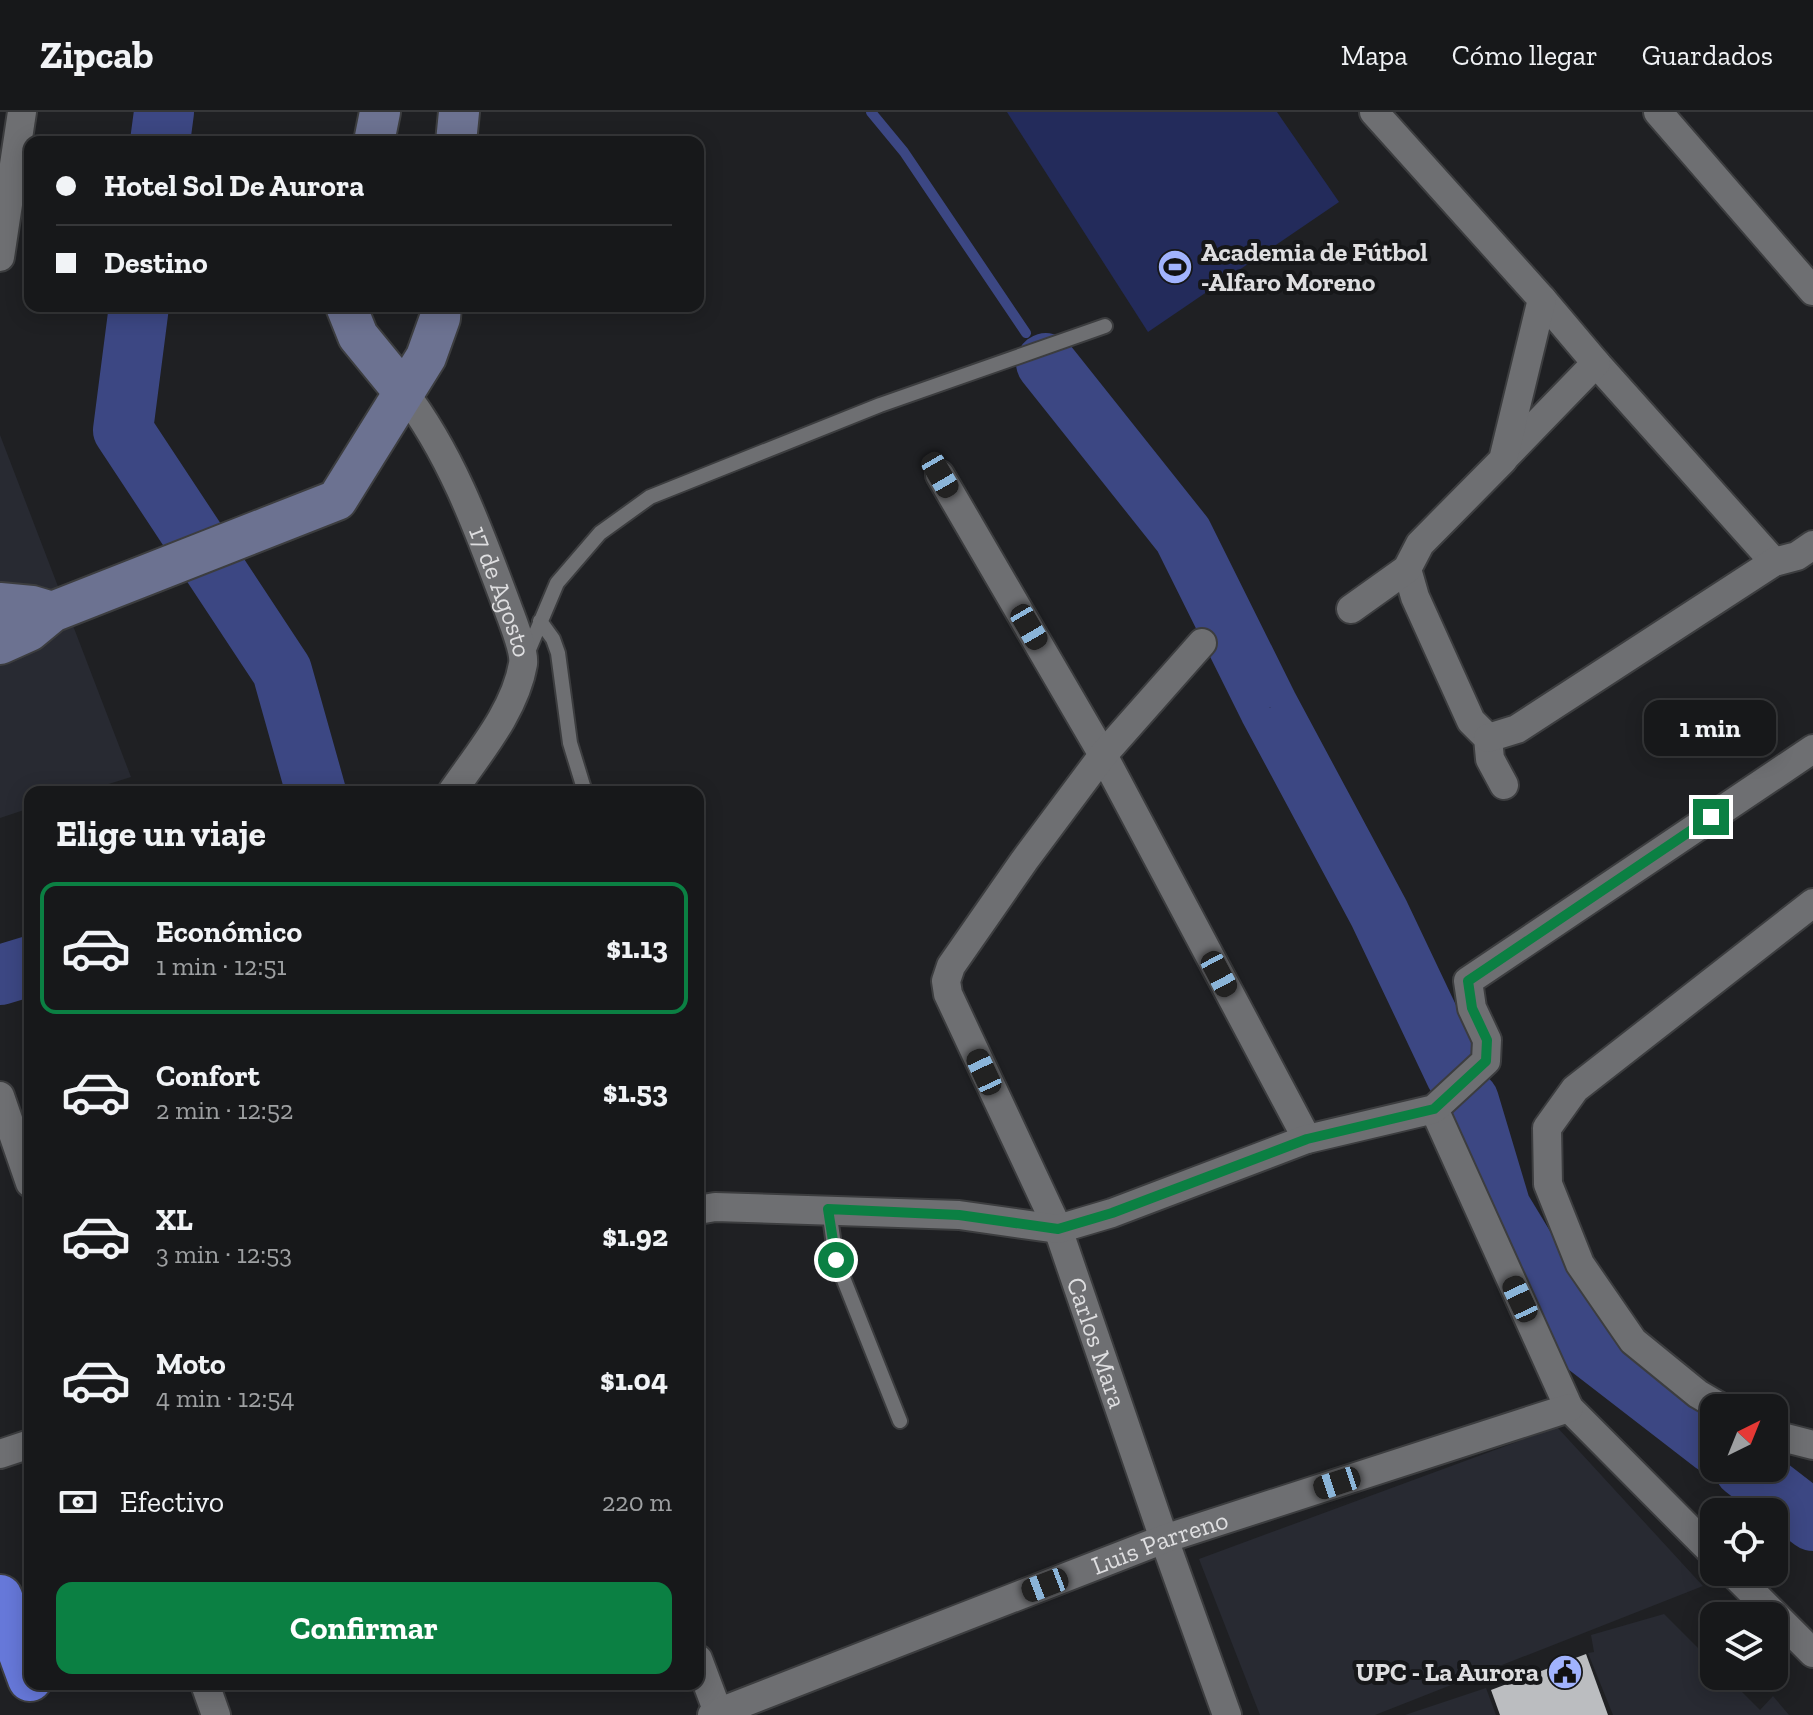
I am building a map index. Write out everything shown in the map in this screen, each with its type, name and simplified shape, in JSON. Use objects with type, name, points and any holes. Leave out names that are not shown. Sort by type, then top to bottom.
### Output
[{"type":"highway","points":[[0,1597],[24,1663]]},
{"type":"highway","points":[[34,1690],[43,1715]]},
{"type":"street","points":[[0,257],[22,112]]},
{"type":"street","points":[[375,136],[380,112]]},
{"type":"street","points":[[457,136],[459,112]]},
{"type":"street","points":[[1374,112],[1774,562]]},
{"type":"street","points":[[1658,112],[1813,291]]},
{"type":"street","points":[[1503,460],[1542,299]]},
{"type":"street","points":[[348,312],[358,336],[403,391]]},
{"type":"street","points":[[0,644],[29,631],[57,611],[337,500],[426,357],[440,312]]},
{"type":"street","points":[[1351,609],[1407,569],[1420,544],[1596,363]]},
{"type":"street","name":"17 de Agosto","points":[[403,391],[426,421],[478,527],[512,618],[524,662],[504,718],[456,786]]},
{"type":"street","points":[[940,475],[1103,755],[1307,1139]]},
{"type":"street","points":[[1488,738],[1517,729],[1774,562],[1797,556],[1813,545]]},
{"type":"street","points":[[1407,569],[1415,597],[1471,721],[1488,738],[1490,759],[1504,785]]},
{"type":"street","points":[[0,603],[57,611]]},
{"type":"street","points":[[1103,755],[1202,643]]},
{"type":"street","points":[[704,1209],[828,1209],[959,1215],[1058,1229],[1112,1213],[1307,1139],[1434,1109],[1486,1061],[1487,1040],[1472,1008],[1468,981],[1813,749]]},
{"type":"street","name":"Carlos Mara","points":[[1103,755],[969,939],[951,966],[946,981],[948,994],[1058,1229],[1227,1715]]},
{"type":"street","points":[[1700,1395],[1633,1341],[1580,1264],[1548,1184],[1547,1128],[1575,1089],[1813,903]]},
{"type":"street","points":[[0,1096],[24,1166]]},
{"type":"street","points":[[1434,1109],[1569,1408],[1700,1540]]},
{"type":"street","name":"Luis Parreno","points":[[716,1714],[1164,1539],[1569,1408]]},
{"type":"street","points":[[1788,1439],[1813,1445]]},
{"type":"street","points":[[0,1454],[24,1446]]},
{"type":"street","points":[[1746,1586],[1813,1653]]},
{"type":"street","points":[[704,1677],[716,1714]]},
{"type":"street","points":[[207,1690],[216,1715]]},
{"type":"lane","points":[[524,662],[557,583],[600,533],[650,497],[880,405],[1105,326]]},
{"type":"lane","points":[[540,621],[553,639],[558,653],[570,743],[583,786]]},
{"type":"lane","points":[[828,1209],[836,1260],[900,1421]]},
{"type":"shaded area","name":"Academia de Fútbol -Alfaro Moreno","points":[[1007,112],[1277,112],[1339,202],[1148,332]]},
{"type":"shaded area","points":[[0,435],[131,777],[102,786],[24,786],[24,810],[0,818]]},
{"type":"shaded area","points":[[1557,1427],[1703,1586],[1375,1715],[1260,1715],[1199,1559]]},
{"type":"shaded area","points":[[1664,1614],[1700,1650],[1700,1690],[1740,1690],[1760,1710],[1773,1696],[1789,1715],[1613,1715],[1588,1653],[1594,1652],[1591,1635]]},
{"type":"shaded area","points":[[1486,1688],[1496,1715],[1405,1715]]},
{"type":"building","name":"UPC - La Aurora","points":[[1586,1654],[1608,1715],[1500,1715],[1491,1690]]},
{"type":"waterway","points":[[161,136],[164,112]]},
{"type":"waterway","points":[[871,112],[904,152],[1026,333]]},
{"type":"waterway","points":[[138,312],[123,430],[282,671],[314,786]]},
{"type":"waterway","points":[[1046,363],[1183,535],[1269,708],[1379,913],[1456,1075]]},
{"type":"waterway","points":[[0,975],[24,968]]},
{"type":"waterway","points":[[1469,1101],[1501,1208],[1582,1342],[1700,1433]]},
{"type":"waterway","points":[[1762,1482],[1813,1521]]},
{"type":"place","name":"Academia de Fútbol -Alfaro Moreno","points":[[1175,267]]},
{"type":"place","name":"UPC - La Aurora","points":[[1565,1672]]},
{"type":"route","points":[[836,1260],[828,1209],[959,1215],[1058,1229],[1112,1213],[1307,1139],[1434,1109],[1486,1061],[1487,1040],[1472,1008],[1468,981],[1711,817]]}]
